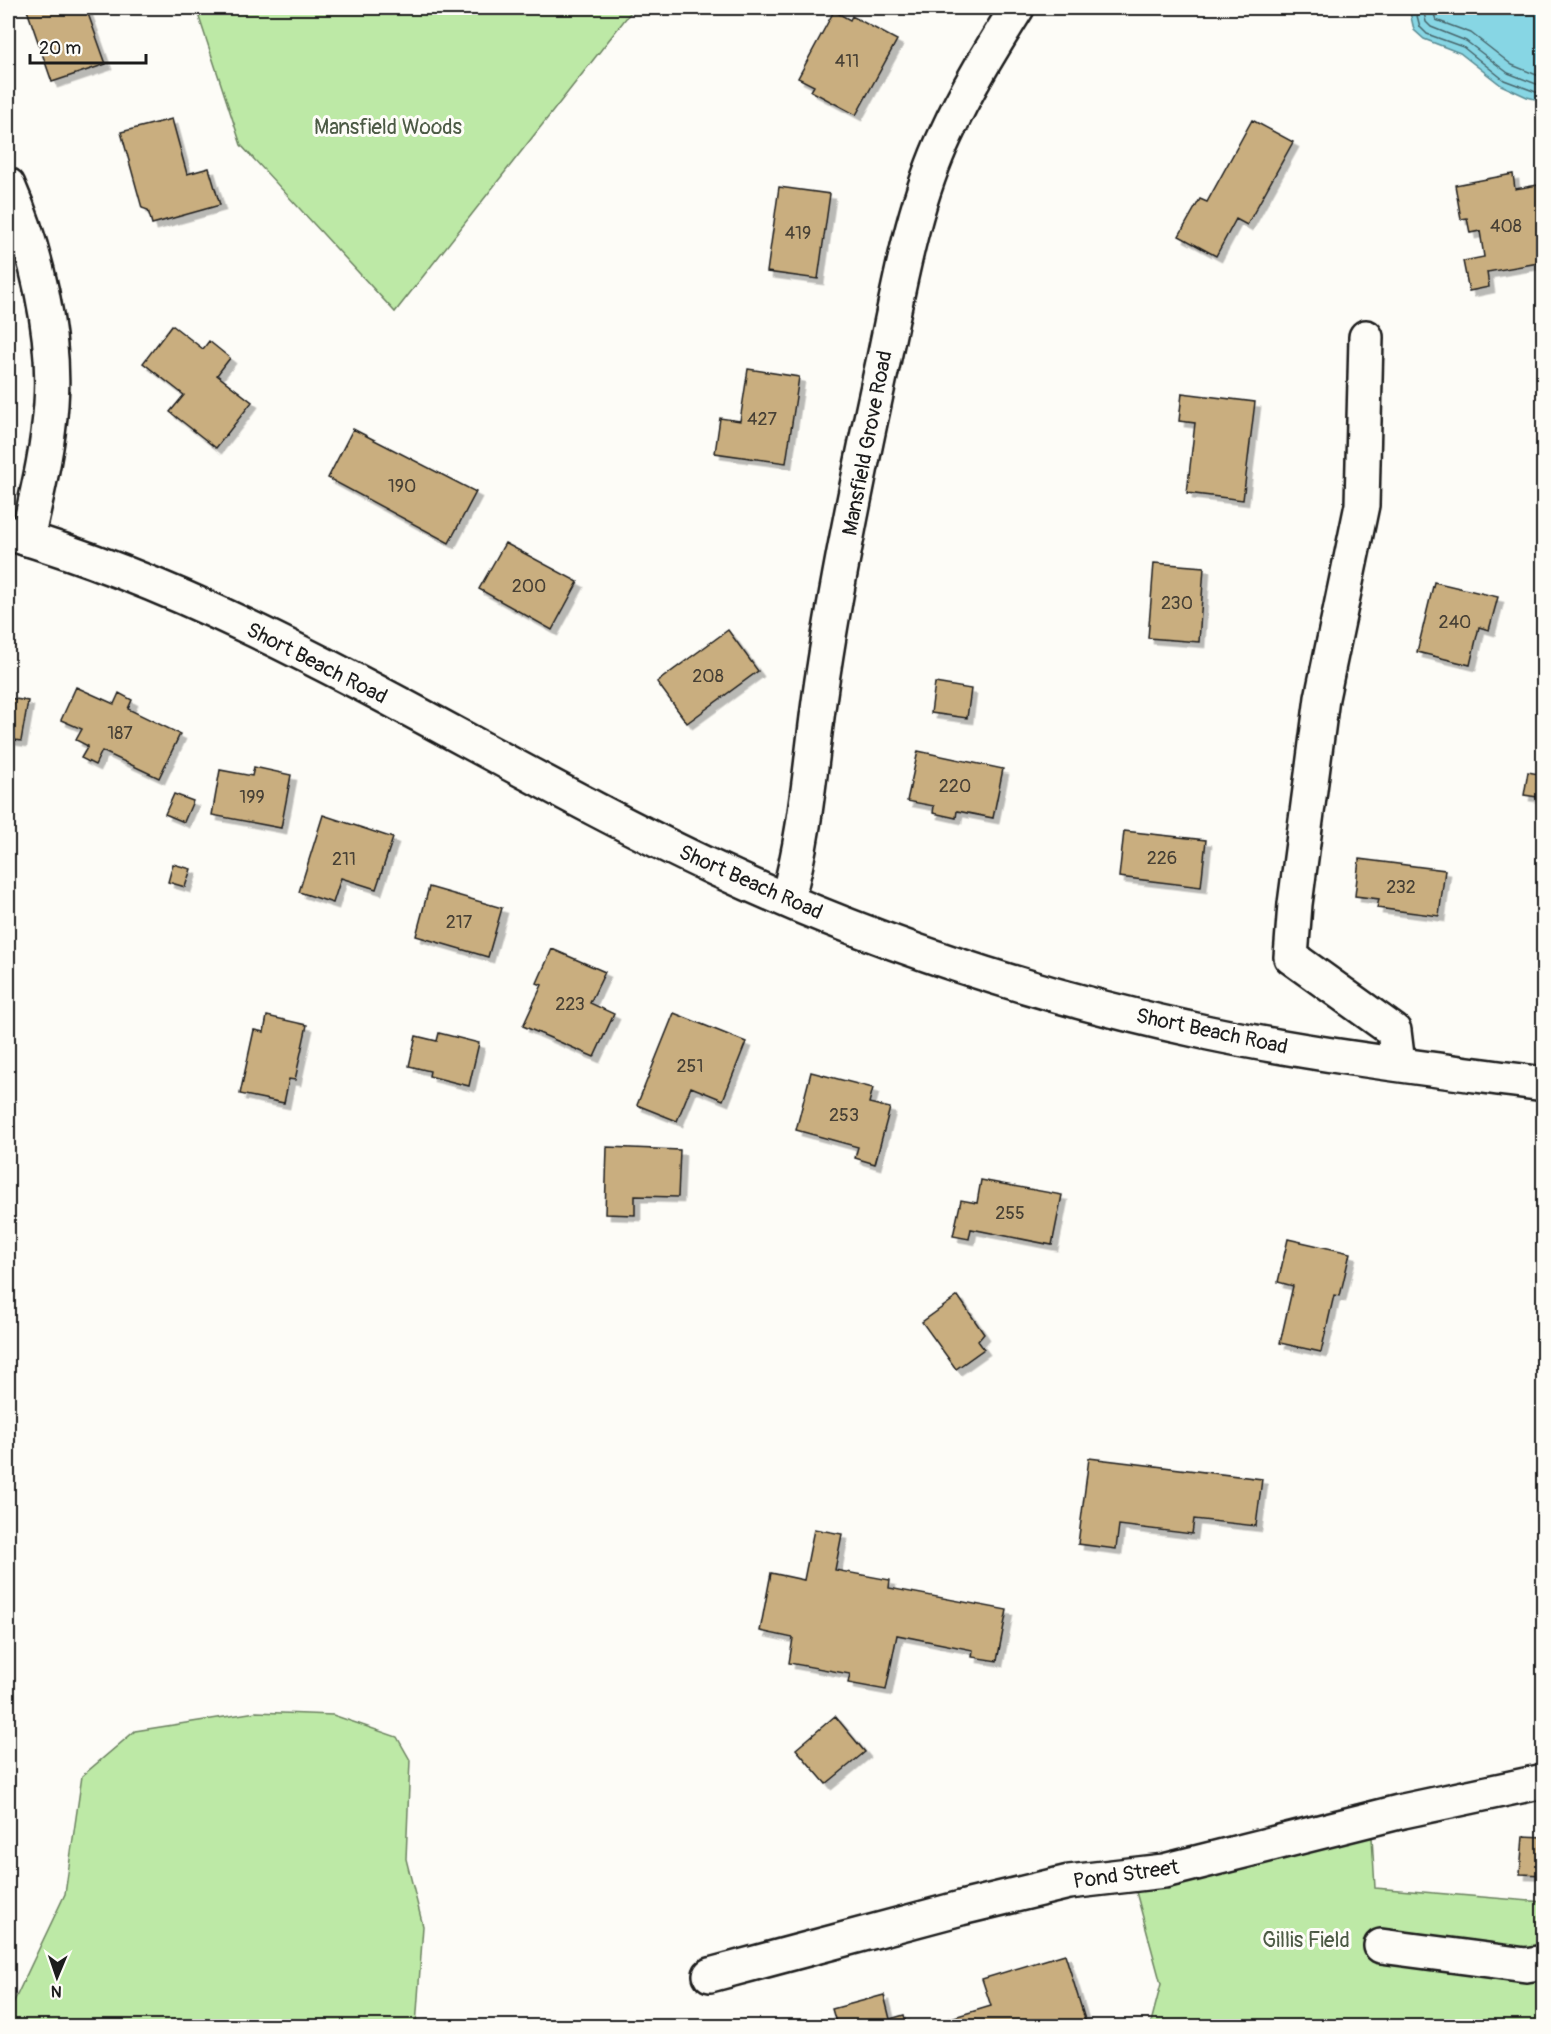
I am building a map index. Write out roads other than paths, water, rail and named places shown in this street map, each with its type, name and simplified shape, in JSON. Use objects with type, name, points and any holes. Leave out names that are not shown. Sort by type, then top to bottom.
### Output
[{"type":"street","name":"Mansfield Grove Road","points":[[787,900],[800,847],[828,639],[862,457],[904,264],[921,201],[946,134],[984,60],[1017,8]]},
{"type":"street","points":[[8,185],[18,209],[42,299],[52,354],[51,402],[46,454],[17,536]]},
{"type":"street","points":[[1366,337],[1362,505],[1322,698],[1291,957],[1394,1031],[1398,1064]]},
{"type":"street","name":"Short Beach Road","points":[[17,536],[115,570],[251,629],[529,776],[716,869],[909,948],[1105,1008],[1208,1032],[1398,1064],[1544,1084]]},
{"type":"street","name":"Pond Street","points":[[710,1975],[950,1911],[1070,1882],[1164,1871],[1403,1811],[1544,1781]]},
{"type":"street","points":[[1381,1946],[1526,1965],[1544,1962]]},
{"type":"water","points":[[1409,8],[1543,8],[1543,101],[1527,97],[1501,85],[1460,53],[1424,39],[1414,30]]},
{"type":"park label","name":"Mansfield Woods","points":[[388,127]]},
{"type":"park label","name":"Gillis Field","points":[[1306,1940]]}]
